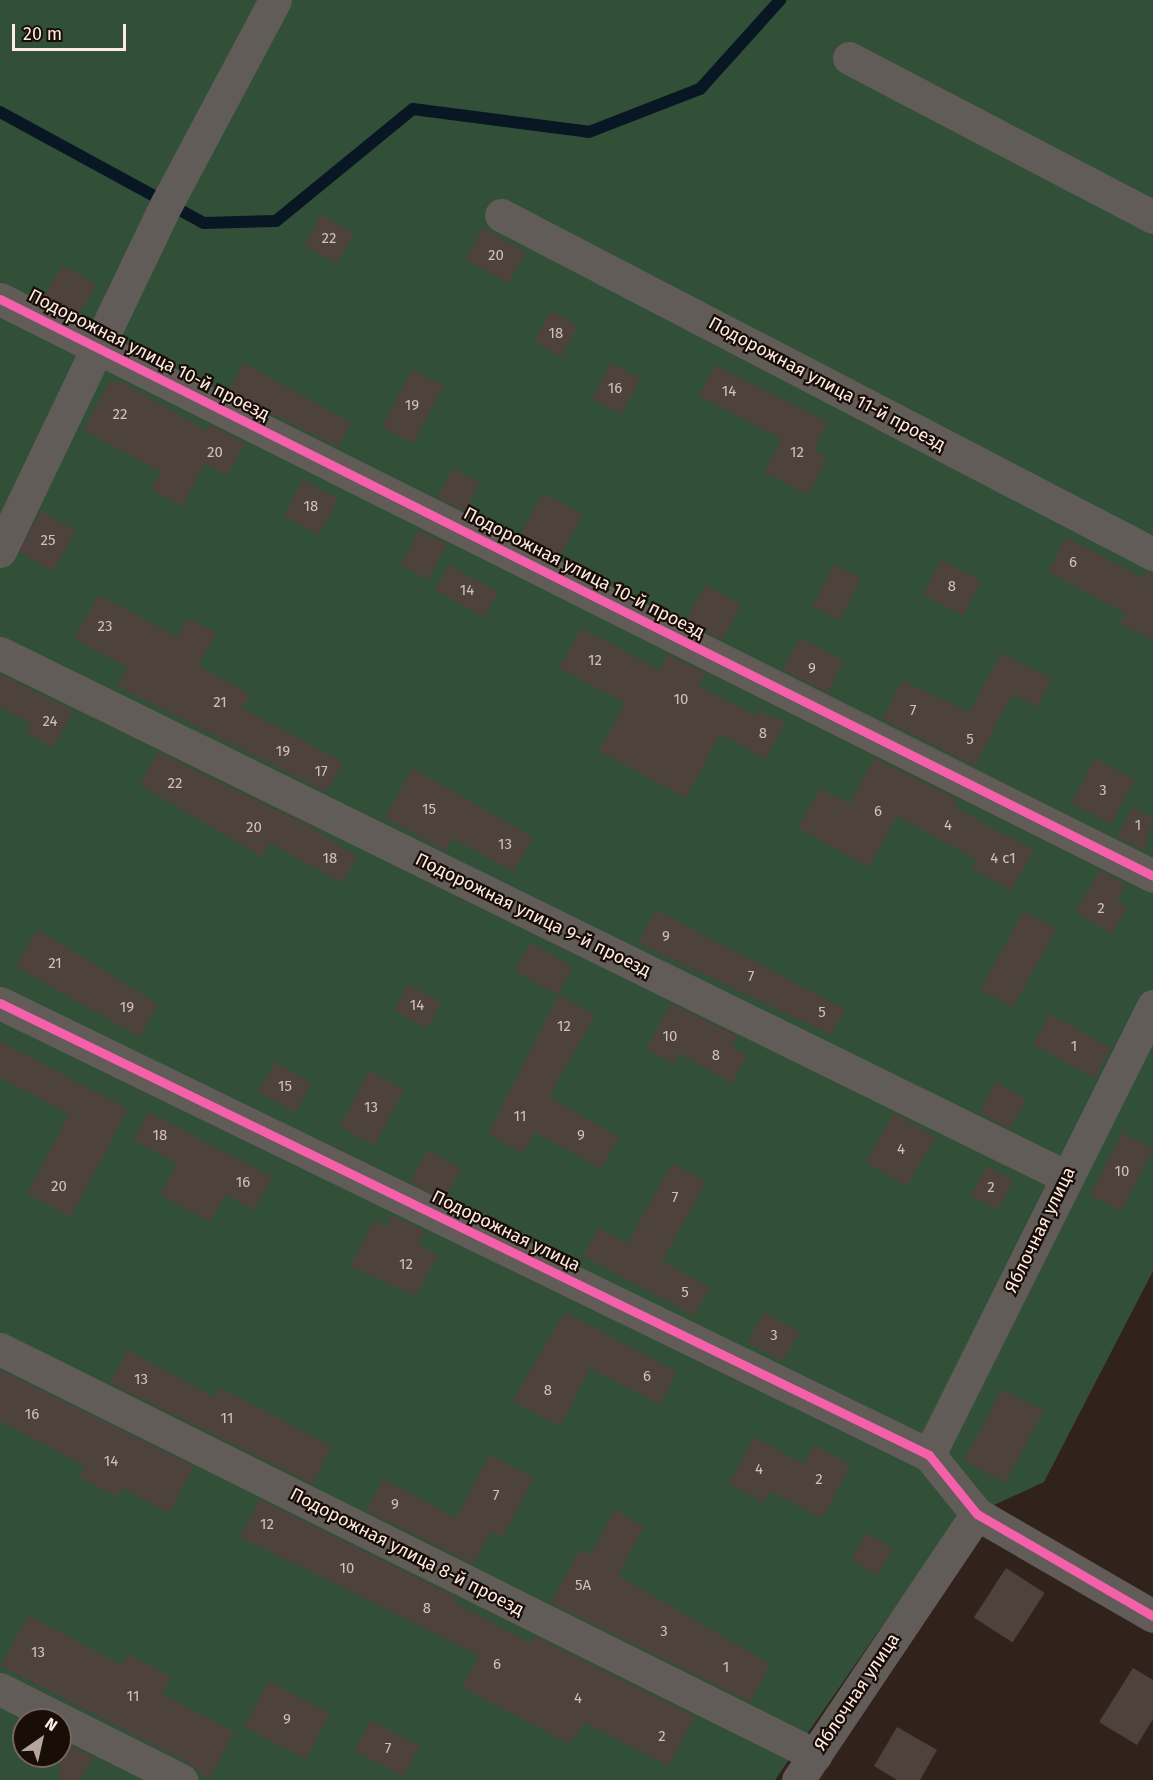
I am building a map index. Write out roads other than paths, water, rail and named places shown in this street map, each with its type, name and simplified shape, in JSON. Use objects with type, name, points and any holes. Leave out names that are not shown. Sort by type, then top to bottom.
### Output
[{"type":"street","points":[[0,551],[101,349],[167,203],[275,0]]},
{"type":"street","points":[[849,58],[1153,217]]},
{"type":"street","name":"Подорожная улица 11-й проезд","points":[[501,215],[1153,554]]},
{"type":"street","name":"Подорожная улица 10-й проезд","points":[[0,299],[1153,876]]},
{"type":"street","name":"Подорожная улица 9-й проезд","points":[[0,653],[1067,1177]]},
{"type":"street","name":"Подорожная улица","points":[[0,1003],[928,1455],[977,1514]]},
{"type":"street","name":"Яблочная улица","points":[[928,1455],[1153,1006]]},
{"type":"street","name":"Подорожная улица 8-й проезд","points":[[0,1349],[806,1768]]},
{"type":"street","points":[[977,1514],[1150,1608]]},
{"type":"street","name":"Яблочная улица","points":[[806,1768],[977,1514]]},
{"type":"street","points":[[0,1689],[181,1780]]},
{"type":"waterway","points":[[0,112],[204,223],[276,221],[413,109],[589,132],[700,89],[780,0]]}]
